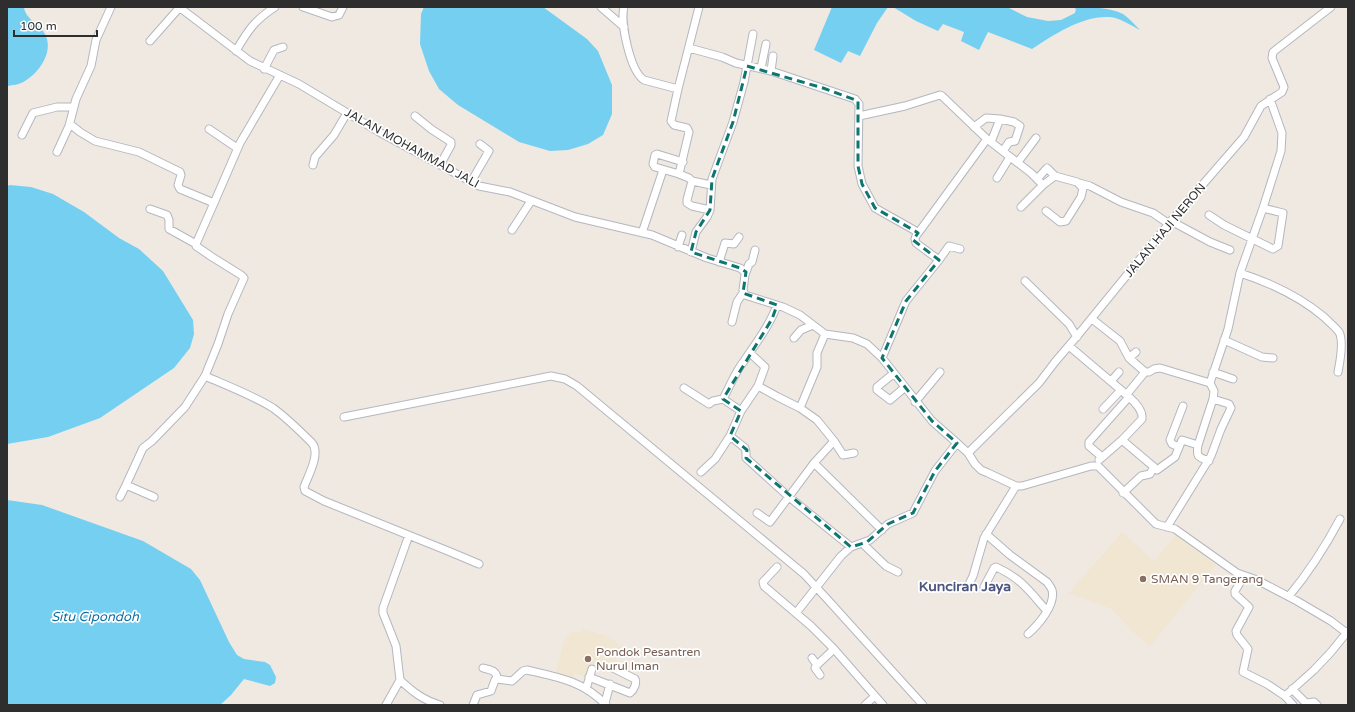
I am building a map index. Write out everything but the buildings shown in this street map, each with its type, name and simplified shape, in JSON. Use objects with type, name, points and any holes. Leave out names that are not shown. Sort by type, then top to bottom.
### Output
[{"type":"street","points":[[57,152],[70,124],[74,107],[91,66],[96,40],[111,7]]},
{"type":"street","points":[[150,41],[180,7]]},
{"type":"street","name":"JALAN MOHAMMAD JALI","points":[[180,7],[250,61],[299,84],[440,166],[471,182],[484,188],[506,191],[575,217],[642,232],[691,252],[740,268],[745,272],[745,275]]},
{"type":"street","points":[[236,51],[251,26],[258,19],[276,7]]},
{"type":"street","points":[[303,7],[332,17],[338,15],[343,7]]},
{"type":"street","points":[[600,7],[624,27]]},
{"type":"street","points":[[624,7],[622,19],[632,64],[639,77],[644,80],[678,89]]},
{"type":"street","points":[[679,174],[689,132],[688,128],[674,125],[671,121],[699,7]]},
{"type":"street","name":"JALAN HAJI NERON","points":[[968,453],[1036,387],[1170,223],[1244,137],[1250,128],[1258,109],[1270,99],[1282,92],[1284,87],[1272,58],[1272,54],[1332,7]]},
{"type":"street","points":[[691,252],[696,232],[707,217],[710,210],[711,185],[714,171],[733,122],[744,82],[753,34]]},
{"type":"street","points":[[761,68],[766,44]]},
{"type":"street","points":[[264,68],[274,50],[283,47]]},
{"type":"street","points":[[689,48],[746,66],[771,71],[855,99],[859,104],[858,166],[862,184],[875,208],[918,233]]},
{"type":"street","points":[[771,71],[773,56]]},
{"type":"street","points":[[196,244],[237,148],[280,75]]},
{"type":"street","points":[[859,116],[905,106],[940,95],[945,98],[989,141],[1018,162],[1043,185]]},
{"type":"street","points":[[1210,383],[1224,340],[1240,273],[1279,160],[1282,139],[1280,125],[1270,99]]},
{"type":"street","points":[[22,135],[33,113],[57,107],[74,107]]},
{"type":"street","points":[[313,165],[315,157],[334,135],[347,113]]},
{"type":"street","points":[[415,116],[436,133],[451,142],[451,145],[440,166]]},
{"type":"street","points":[[974,127],[986,118],[1014,122],[1020,126],[1015,141],[1009,142],[1003,151]]},
{"type":"street","points":[[939,260],[916,243],[914,239],[989,141],[1000,119]]},
{"type":"street","points":[[70,124],[80,132],[95,140],[139,152],[180,172],[181,175],[178,185],[180,188],[214,203]]},
{"type":"street","points":[[209,129],[237,148]]},
{"type":"street","points":[[1018,162],[1036,138]]},
{"type":"street","points":[[471,182],[489,151],[480,144]]},
{"type":"street","points":[[683,162],[657,154],[655,156],[653,166],[711,185]]},
{"type":"street","points":[[996,178],[1010,157]]},
{"type":"street","points":[[1037,179],[1047,168],[1055,176],[1090,186],[1121,202],[1154,213],[1170,223],[1230,250]]},
{"type":"street","points":[[642,232],[663,170]]},
{"type":"street","points":[[1021,206],[1055,176]]},
{"type":"street","points":[[692,180],[686,200],[687,203],[692,206],[710,210]]},
{"type":"street","points":[[1046,211],[1060,222],[1066,221],[1083,193],[1083,188],[1077,182]]},
{"type":"street","points":[[512,230],[531,200]]},
{"type":"street","points":[[1209,215],[1272,249],[1278,246],[1283,213],[1263,208]]},
{"type":"street","points":[[120,497],[143,448],[152,441],[185,407],[205,376],[228,314],[244,278],[241,274],[198,248],[196,244],[169,229],[169,220],[167,215],[150,209]]},
{"type":"street","points":[[678,247],[682,235]]},
{"type":"street","points":[[719,262],[725,244],[734,244],[739,237]]},
{"type":"street","points":[[882,358],[906,301],[949,246],[960,249]]},
{"type":"street","points":[[732,322],[737,302],[743,293],[745,275],[749,264],[752,262],[755,250]]},
{"type":"street","points":[[1240,273],[1280,287],[1301,300],[1330,322],[1345,342],[1338,372]]},
{"type":"street","points":[[1025,281],[1069,324],[1077,337]]},
{"type":"street","points":[[743,293],[747,296],[777,305],[800,315],[825,334],[861,340],[882,358],[915,402],[932,421],[968,453],[981,470],[1016,486],[1028,485],[1093,466],[1122,440],[1143,417],[1136,404],[1069,346]]},
{"type":"street","points":[[723,399],[743,361],[772,319],[777,305]]},
{"type":"street","points":[[1092,319],[1120,341],[1129,358],[1145,372]]},
{"type":"street","points":[[794,338],[801,330],[813,324]]},
{"type":"street","points":[[800,408],[817,367],[817,353],[825,334]]},
{"type":"street","points":[[1224,340],[1262,357],[1273,358]]},
{"type":"street","points":[[701,472],[715,458],[730,436],[741,411],[758,386],[766,367],[750,352]]},
{"type":"street","points":[[1129,358],[1136,352]]},
{"type":"street","points":[[1102,457],[1089,446],[1089,442],[1125,394],[1145,372],[1160,368],[1210,383],[1214,390],[1213,399],[1198,445],[1197,455],[1200,458],[1209,461]]},
{"type":"street","points":[[915,402],[940,372]]},
{"type":"street","points":[[1111,381],[1119,372]]},
{"type":"street","points":[[1213,372],[1233,379]]},
{"type":"street","points":[[893,374],[877,387],[877,390],[890,400],[904,388]]},
{"type":"street","points":[[205,376],[272,408],[291,422],[315,446],[316,453],[304,487],[305,491],[331,504],[479,564]]},
{"type":"street","points":[[344,417],[550,376],[565,379],[577,386],[804,574],[923,705]]},
{"type":"street","points":[[758,386],[800,408],[817,420],[843,455],[854,453]]},
{"type":"street","points":[[684,388],[709,404],[713,401],[723,399],[741,411]]},
{"type":"street","points":[[1103,409],[1125,394]]},
{"type":"street","points":[[1167,527],[1209,461],[1231,408],[1229,404],[1213,399]]},
{"type":"street","points":[[1179,447],[1172,444],[1170,440],[1183,406]]},
{"type":"street","points":[[730,436],[745,448],[746,458],[789,497],[852,547]]},
{"type":"street","points":[[1122,440],[1157,470],[1174,458],[1182,440],[1198,445]]},
{"type":"street","points":[[757,513],[770,522],[814,463],[834,441]]},
{"type":"street","points":[[796,613],[842,556],[852,547],[863,544],[870,540],[888,524],[913,513],[935,471],[957,442]]},
{"type":"street","points":[[814,463],[882,530]]},
{"type":"street","points":[[1093,466],[1101,468],[1123,493],[1152,521],[1178,531],[1237,573],[1257,580],[1289,596],[1348,633],[1314,670],[1285,696]]},
{"type":"street","points":[[1123,493],[1141,476],[1150,474],[1154,467]]},
{"type":"street","points":[[126,485],[154,497]]},
{"type":"street","points":[[970,582],[986,534],[1016,486]]},
{"type":"street","points":[[1289,596],[1317,559],[1340,519]]},
{"type":"street","points":[[986,534],[1010,555],[1047,582],[1051,587],[1052,593],[1047,611],[1041,621],[1028,634]]},
{"type":"street","points":[[386,705],[400,680],[396,646],[383,613],[383,608],[409,535]]},
{"type":"street","points":[[863,544],[886,566],[898,572]]},
{"type":"street","points":[[984,587],[994,568],[996,567],[1007,572],[1020,581],[1047,611]]},
{"type":"street","points":[[777,568],[763,584],[776,598],[796,613],[834,650],[883,705]]},
{"type":"street","points":[[1244,576],[1235,591],[1235,594],[1249,607],[1236,631],[1237,635],[1248,649],[1243,672],[1267,684],[1285,696],[1293,705]]},
{"type":"street","points":[[820,675],[815,668],[834,650]]},
{"type":"street","points":[[812,658],[817,665]]},
{"type":"street","points":[[473,705],[478,695],[491,691],[495,680],[497,679],[497,674],[495,671],[483,668]]},
{"type":"street","points":[[589,677],[630,693],[633,692],[636,683],[635,679],[613,668]]},
{"type":"street","points":[[586,688],[592,669]]},
{"type":"street","points":[[497,679],[512,682],[523,671],[527,670],[564,678],[586,688],[606,704],[610,684]]},
{"type":"street","points":[[400,680],[418,696],[426,701],[440,705]]},
{"type":"street","points":[[1292,689],[1304,702],[1308,704],[1314,702],[1317,705]]},
{"type":"street","points":[[864,705],[875,696]]},
{"type":"highlighted area","points":[[747,66],[823,88],[858,101],[858,166],[862,184],[875,208],[918,233],[913,240],[939,260],[906,301],[882,358],[932,421],[957,443],[935,471],[913,513],[888,524],[867,542],[851,547],[746,458],[747,450],[730,436],[741,411],[723,399],[772,319],[777,305],[743,293],[746,272],[740,268],[691,252],[696,232],[710,210],[712,179],[733,122]]},
{"type":"shaded area","name":"SMAN 9 Tangerang","points":[[1122,532],[1154,561],[1177,534],[1216,565],[1150,646],[1132,631],[1112,609],[1069,593]]},
{"type":"shaded area","name":"Pondok Pesantren Nurul Iman","points":[[583,629],[609,637],[621,646],[619,654],[610,671],[595,664],[589,668],[585,677],[574,673],[572,680],[555,675],[565,638],[573,631],[582,633]]},
{"type":"water","points":[[7,7],[24,7],[27,15],[43,30],[48,47],[44,60],[31,77],[16,85],[7,86]]},
{"type":"water","points":[[424,7],[543,7],[587,39],[598,51],[612,85],[612,114],[603,135],[588,144],[568,150],[550,151],[519,142],[458,105],[439,89],[429,71],[420,44],[421,14]]},
{"type":"water","points":[[832,7],[888,7],[877,23],[860,56],[848,51],[841,63],[814,50]]},
{"type":"water","points":[[893,7],[1007,7],[1027,17],[1048,21],[1061,20],[1075,13],[1076,9],[1073,7],[1099,8],[1112,10],[1123,14],[1140,30],[1116,18],[1098,18],[1068,27],[1032,49],[988,32],[979,50],[961,41],[964,32],[943,24],[938,31],[916,21]]},
{"type":"water","points":[[7,186],[31,187],[53,194],[84,212],[119,238],[139,249],[163,271],[193,320],[194,334],[190,348],[174,368],[100,418],[48,437],[7,444]]},
{"type":"water","name":"Situ Cipondoh","points":[[7,500],[42,505],[143,541],[191,569],[200,580],[229,642],[237,655],[244,659],[265,662],[270,665],[276,677],[275,683],[270,686],[244,679],[231,695],[220,705],[7,705]]},
{"type":"place","name":"SMAN 9 Tangerang","points":[[1143,579]]},
{"type":"place","name":"Pondok Pesantren Nurul Iman","points":[[588,659]]},
{"type":"district","name":"Kunciran Jaya","points":[[965,586]]}]
